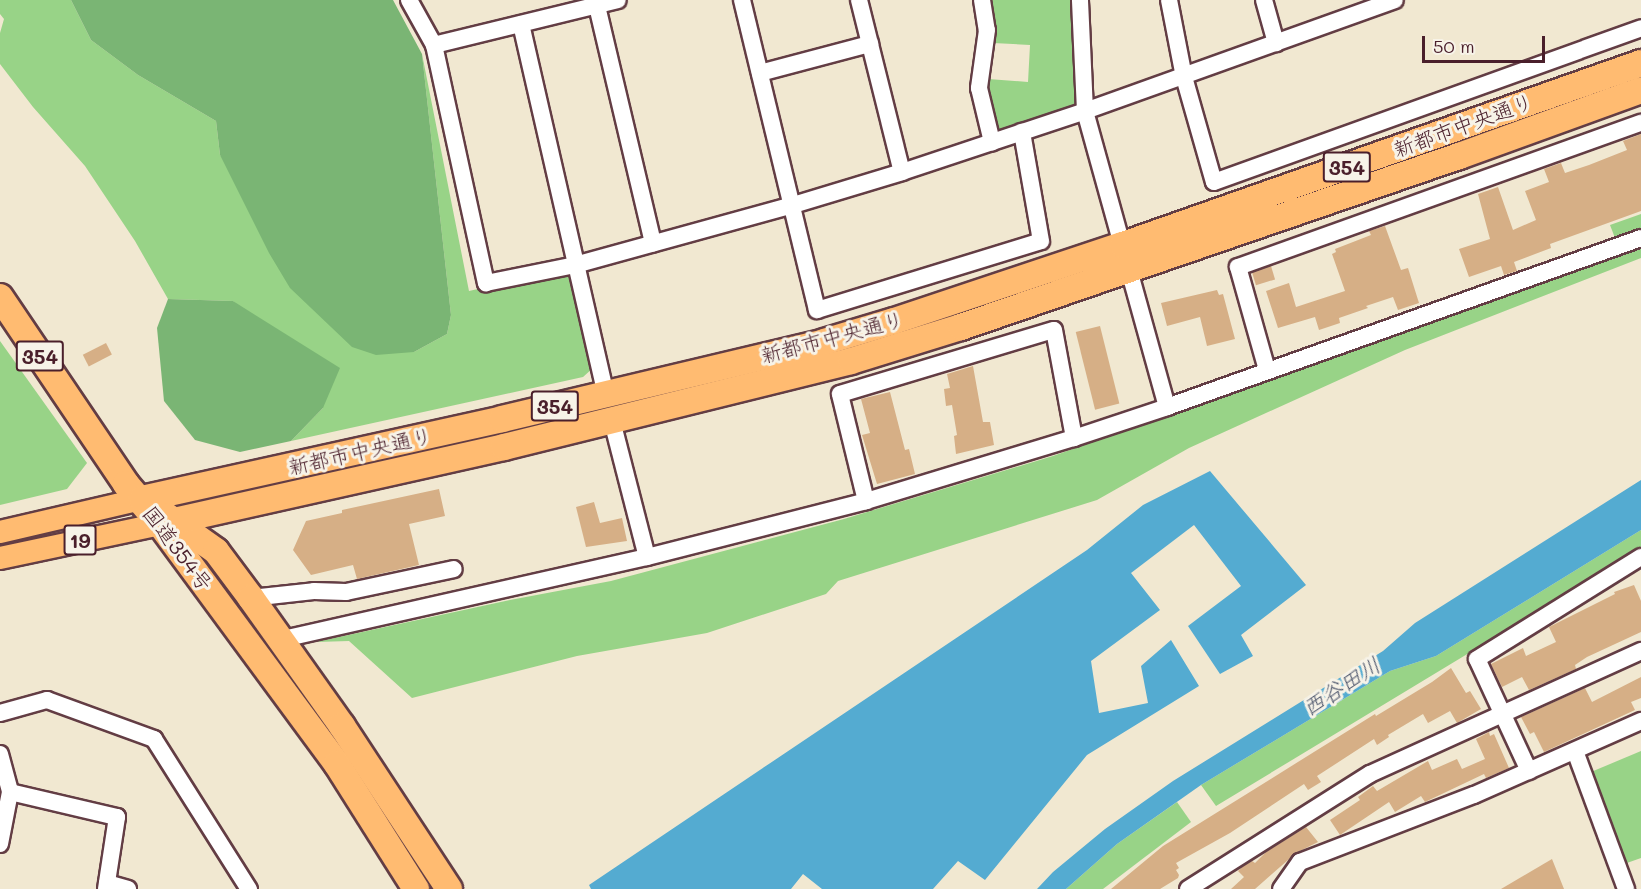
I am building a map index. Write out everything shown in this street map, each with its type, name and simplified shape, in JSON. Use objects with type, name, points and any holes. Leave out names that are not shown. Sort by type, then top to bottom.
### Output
[{"type":"highway","name":"新都市中央通り","points":[[168,522],[612,421],[851,361],[1641,63]]},
{"type":"highway","name":"新都市中央通り","points":[[142,499],[606,394],[844,336],[1126,257],[1459,156],[1641,90]]},
{"type":"highway","name":"354","points":[[0,297],[126,484],[142,499]]},
{"type":"highway","name":"国道354号","points":[[142,499],[168,522],[216,551],[283,639],[449,889]]},
{"type":"highway","name":"国道354号","points":[[168,522],[337,764],[416,889]]},
{"type":"main road","name":"新都市中央通り","points":[[0,532],[142,499]]},
{"type":"main road","name":"新都市中央通り","points":[[0,558],[168,522]]},
{"type":"street","points":[[409,0],[435,45],[486,283],[575,265],[793,205],[902,172],[1184,77],[1276,43],[1362,5],[1395,0]]},
{"type":"street","points":[[435,45],[618,0]]},
{"type":"street","points":[[742,0],[817,310],[1041,241],[1022,132]]},
{"type":"street","points":[[858,0],[902,172]]},
{"type":"street","points":[[982,0],[987,30],[979,88],[992,142]]},
{"type":"street","points":[[1080,0],[1085,111],[1167,406]]},
{"type":"street","points":[[1169,0],[1184,77],[1214,182],[1641,28]]},
{"type":"street","points":[[1264,0],[1276,43]]},
{"type":"street","points":[[597,6],[653,243]]},
{"type":"street","points":[[520,24],[606,394]]},
{"type":"street","points":[[760,73],[870,44]]},
{"type":"street","points":[[1268,370],[1238,267],[1641,123]]},
{"type":"street","points":[[283,639],[647,557],[866,501],[1074,438],[1641,238]]},
{"type":"street","points":[[866,501],[840,394],[1054,330],[1074,438]]},
{"type":"street","points":[[612,421],[647,557]]},
{"type":"street","points":[[1529,771],[1477,659],[1641,557]]},
{"type":"street","points":[[251,598],[314,591],[346,592],[454,569]]},
{"type":"street","points":[[1188,889],[1370,774],[1641,651]]},
{"type":"street","points":[[0,713],[47,700],[154,739],[249,889]]},
{"type":"street","points":[[1281,889],[1300,862],[1529,771],[1641,722]]},
{"type":"street","points":[[1575,751],[1626,889]]},
{"type":"street","points":[[0,754],[10,792],[0,844]]},
{"type":"street","points":[[10,792],[117,817],[107,886],[128,889]]},
{"type":"green space","points":[[0,0],[71,0],[91,40],[138,75],[216,121],[220,155],[414,352],[447,334],[451,315],[422,54],[469,291],[562,270],[568,275],[593,368],[583,377],[291,441],[323,408],[233,301],[168,299],[135,241],[85,166],[33,107],[0,64],[0,33],[4,19],[0,14]]},
{"type":"green space","points":[[71,0],[393,0],[422,54],[451,315],[447,334],[414,352],[376,355],[352,347],[290,288],[269,253],[220,155],[216,121],[138,75],[91,40]]},
{"type":"green space","points":[[989,0],[1073,0],[1077,101],[1072,107],[1002,131],[996,127],[988,79],[1028,82],[1030,45],[993,43]]},
{"type":"green space","points":[[1641,214],[1641,229],[1615,238],[1610,225]]},
{"type":"green space","points":[[1641,248],[1641,258],[1405,350],[1189,448],[1097,500],[838,581],[826,594],[707,633],[577,656],[412,698],[349,641],[316,642],[510,600],[611,581],[844,519],[1053,456]]},
{"type":"green space","points":[[168,299],[233,301],[340,368],[323,408],[291,441],[240,452],[195,440],[164,401],[157,328]]},
{"type":"green space","points":[[0,341],[87,463],[67,489],[0,505]]},
{"type":"green space","points":[[1641,530],[1641,549],[1216,806],[1201,785],[1390,671],[1436,656]]},
{"type":"green space","points":[[1641,751],[1641,858],[1624,864],[1591,772]]},
{"type":"green space","points":[[1177,802],[1191,822],[1103,889],[1066,889],[1117,844]]},
{"type":"water","points":[[1210,471],[1306,585],[1241,635],[1253,656],[1220,674],[1188,626],[1241,586],[1194,525],[1131,573],[1160,610],[1091,661],[1099,713],[1148,703],[1141,666],[1171,640],[1199,686],[1087,755],[985,880],[958,861],[933,889],[822,889],[803,874],[791,889],[591,889],[589,885],[1087,550],[1143,505]]},
{"type":"water","name":"西谷田川","points":[[1641,480],[1641,530],[1436,656],[1390,671],[1201,785],[1117,844],[1066,889],[1037,889],[1053,872],[1105,829],[1173,781],[1383,651],[1415,623]]},
{"type":"building","points":[[1641,134],[1641,211],[1550,244],[1551,248],[1514,262],[1517,271],[1504,275],[1501,266],[1469,277],[1459,249],[1490,239],[1478,194],[1498,187],[1513,230],[1536,220],[1525,191],[1549,182],[1544,169],[1561,163],[1565,173],[1589,165],[1627,150],[1623,141]]},
{"type":"building","points":[[1385,226],[1401,270],[1408,268],[1419,303],[1398,310],[1393,297],[1339,318],[1340,323],[1319,330],[1315,317],[1278,328],[1266,291],[1289,283],[1296,307],[1345,291],[1332,254],[1336,252],[1335,249],[1371,235],[1369,231]]},
{"type":"building","points":[[1271,266],[1275,279],[1256,285],[1252,272]]},
{"type":"building","points":[[1217,290],[1219,295],[1223,294],[1235,339],[1207,346],[1200,317],[1167,326],[1161,303]]},
{"type":"building","points":[[1100,326],[1119,404],[1095,410],[1076,332]]},
{"type":"building","points":[[106,343],[112,355],[89,366],[83,355]]},
{"type":"building","points":[[973,366],[983,422],[990,422],[994,445],[956,454],[954,436],[957,435],[952,405],[946,406],[944,389],[950,388],[947,374]]},
{"type":"building","points":[[890,392],[905,450],[909,449],[915,474],[877,484],[862,435],[870,433],[861,399]]},
{"type":"building","points":[[439,489],[445,516],[409,524],[419,565],[357,579],[353,565],[311,575],[293,550],[306,521],[342,513],[342,510]]},
{"type":"building","points":[[594,502],[600,523],[622,518],[627,541],[586,547],[576,507]]},
{"type":"building","points":[[1634,585],[1641,601],[1641,632],[1587,657],[1575,665],[1576,669],[1529,690],[1522,677],[1502,687],[1491,664],[1523,648],[1526,656],[1556,642],[1549,627],[1615,594],[1614,592]]},
{"type":"building","points":[[1451,668],[1466,693],[1470,691],[1481,709],[1457,723],[1450,711],[1428,723],[1423,714],[1388,735],[1389,737],[1377,745],[1374,739],[1317,776],[1321,782],[1308,790],[1304,784],[1230,833],[1176,863],[1179,868],[1176,870],[1178,878],[1160,889],[1111,889],[1163,846],[1375,714],[1376,716],[1432,682]]},
{"type":"building","points":[[1641,677],[1641,698],[1631,702],[1635,710],[1544,752],[1534,732],[1530,734],[1521,717],[1585,688],[1592,702]]},
{"type":"building","points":[[1489,732],[1490,736],[1494,734],[1509,768],[1486,778],[1484,774],[1425,802],[1421,796],[1395,812],[1389,802],[1340,835],[1330,820],[1360,800],[1358,797],[1373,786],[1377,791],[1428,761],[1432,770],[1457,759],[1462,769],[1485,759],[1476,739]]},
{"type":"building","points":[[1306,827],[1318,842],[1296,853],[1255,889],[1231,889],[1244,877],[1238,871],[1242,867],[1252,861],[1255,863],[1266,852]]},
{"type":"building","points":[[1552,859],[1564,889],[1501,889]]}]
